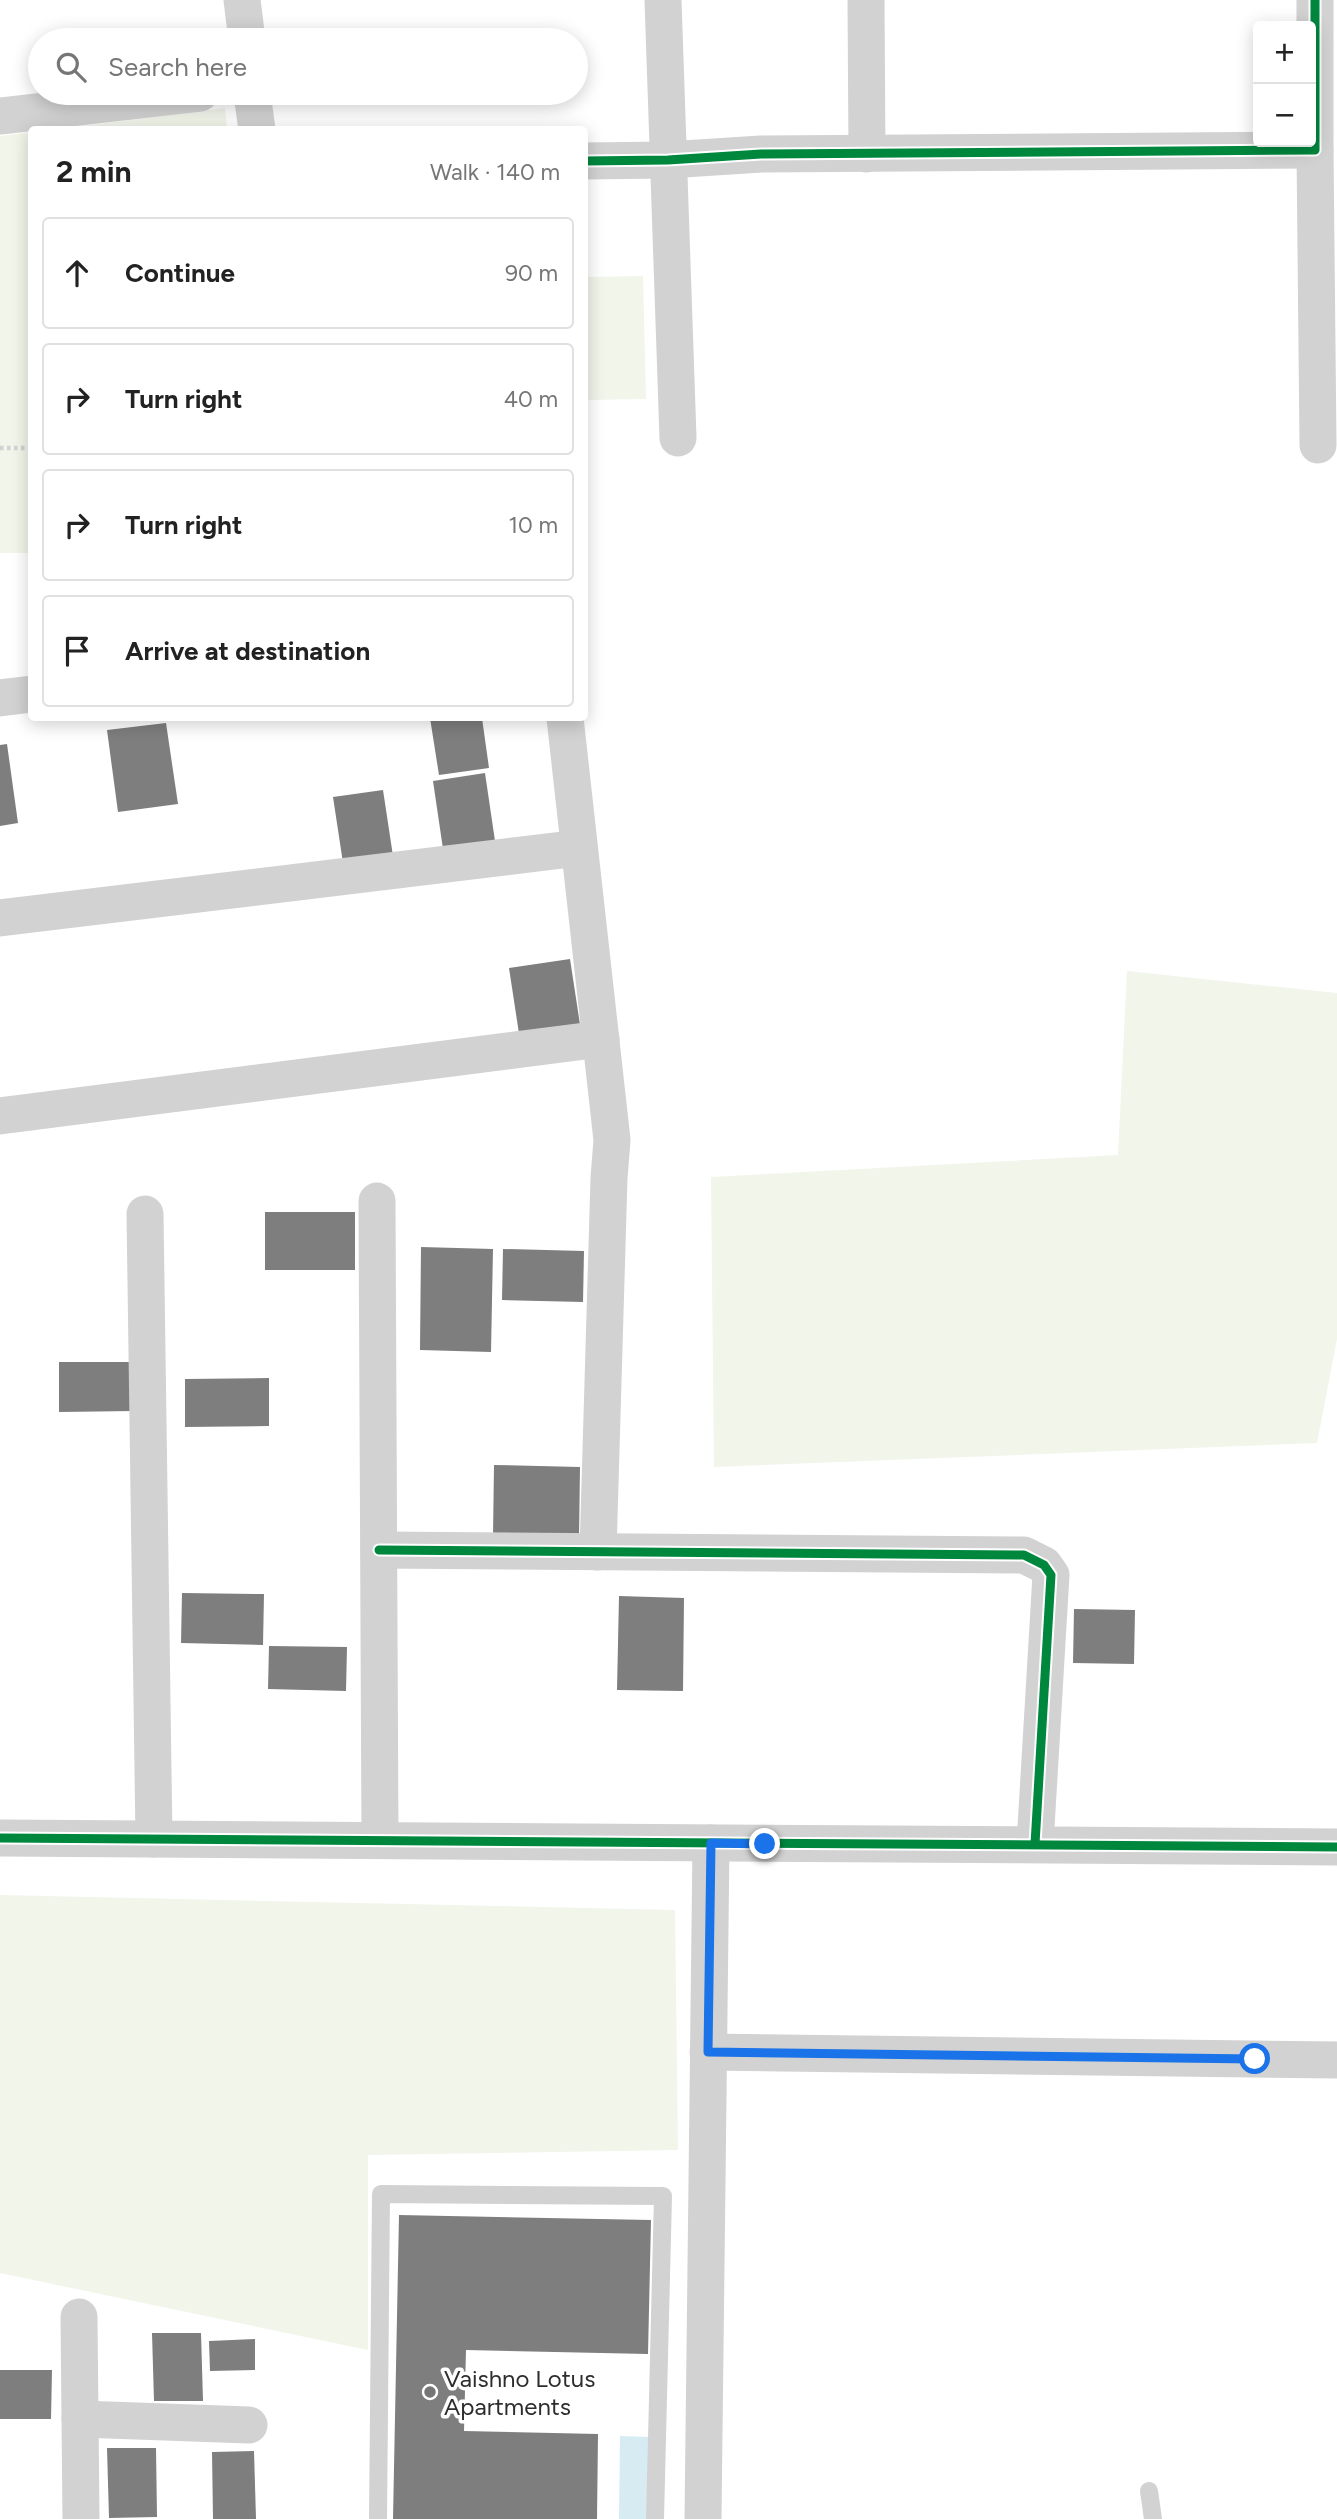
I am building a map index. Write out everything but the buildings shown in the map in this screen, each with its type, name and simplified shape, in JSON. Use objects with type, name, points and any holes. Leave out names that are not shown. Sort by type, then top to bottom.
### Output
[{"type":"street","points":[[243,0],[246,28]]},
{"type":"street","points":[[663,0],[678,438]]},
{"type":"street","points":[[866,0],[867,154]]},
{"type":"street","points":[[1315,0],[1318,445]]},
{"type":"street","points":[[0,116],[96,105]]},
{"type":"street","points":[[254,105],[256,126]]},
{"type":"street","points":[[588,161],[668,160],[761,154],[1315,150]]},
{"type":"street","points":[[0,698],[28,694]]},
{"type":"street","points":[[565,721],[612,1140],[598,1552]]},
{"type":"street","points":[[0,918],[579,848]]},
{"type":"street","points":[[0,1116],[601,1039]]},
{"type":"street","points":[[377,1201],[380,1840]]},
{"type":"street","points":[[145,1214],[154,1839]]},
{"type":"street","points":[[379,1550],[1024,1555],[1044,1565],[1051,1575],[1035,1844]]},
{"type":"street","points":[[0,1838],[1337,1847]]},
{"type":"street","points":[[703,2519],[711,1843]]},
{"type":"street","points":[[708,2052],[1337,2060]]},
{"type":"street","points":[[79,2317],[81,2519]]},
{"type":"street","points":[[80,2419],[249,2426]]},
{"type":"lane","points":[[378,2519],[381,2194],[394,2194],[663,2196],[655,2519]]},
{"type":"lane","points":[[1149,2491],[1153,2519]]},
{"type":"path","points":[[0,448],[28,448]]},
{"type":"shaded area","points":[[225,108],[227,126],[84,126]]},
{"type":"shaded area","points":[[28,132],[28,553],[0,553],[0,136]]},
{"type":"shaded area","points":[[643,276],[646,399],[588,400],[588,277]]},
{"type":"shaded area","points":[[1127,971],[1337,993],[1337,1339],[1317,1443],[714,1467],[711,1177],[1118,1155]]},
{"type":"shaded area","points":[[0,1895],[675,1910],[678,2150],[368,2155],[368,2350],[0,2273]]},
{"type":"shaded area","points":[[620,2436],[651,2437],[651,2519],[619,2519]]},
{"type":"cycle path","points":[[588,161],[668,160],[761,154],[1315,150],[1315,0]]},
{"type":"cycle path","points":[[379,1550],[1024,1555],[1044,1565],[1051,1575],[1035,1844]]},
{"type":"cycle path","points":[[0,1838],[1337,1847]]},
{"type":"place","name":"Vaishno Lotus Apartments","points":[[430,2392]]},
{"type":"route","points":[[765,1844],[711,1843],[708,2052],[1255,2059]]}]
